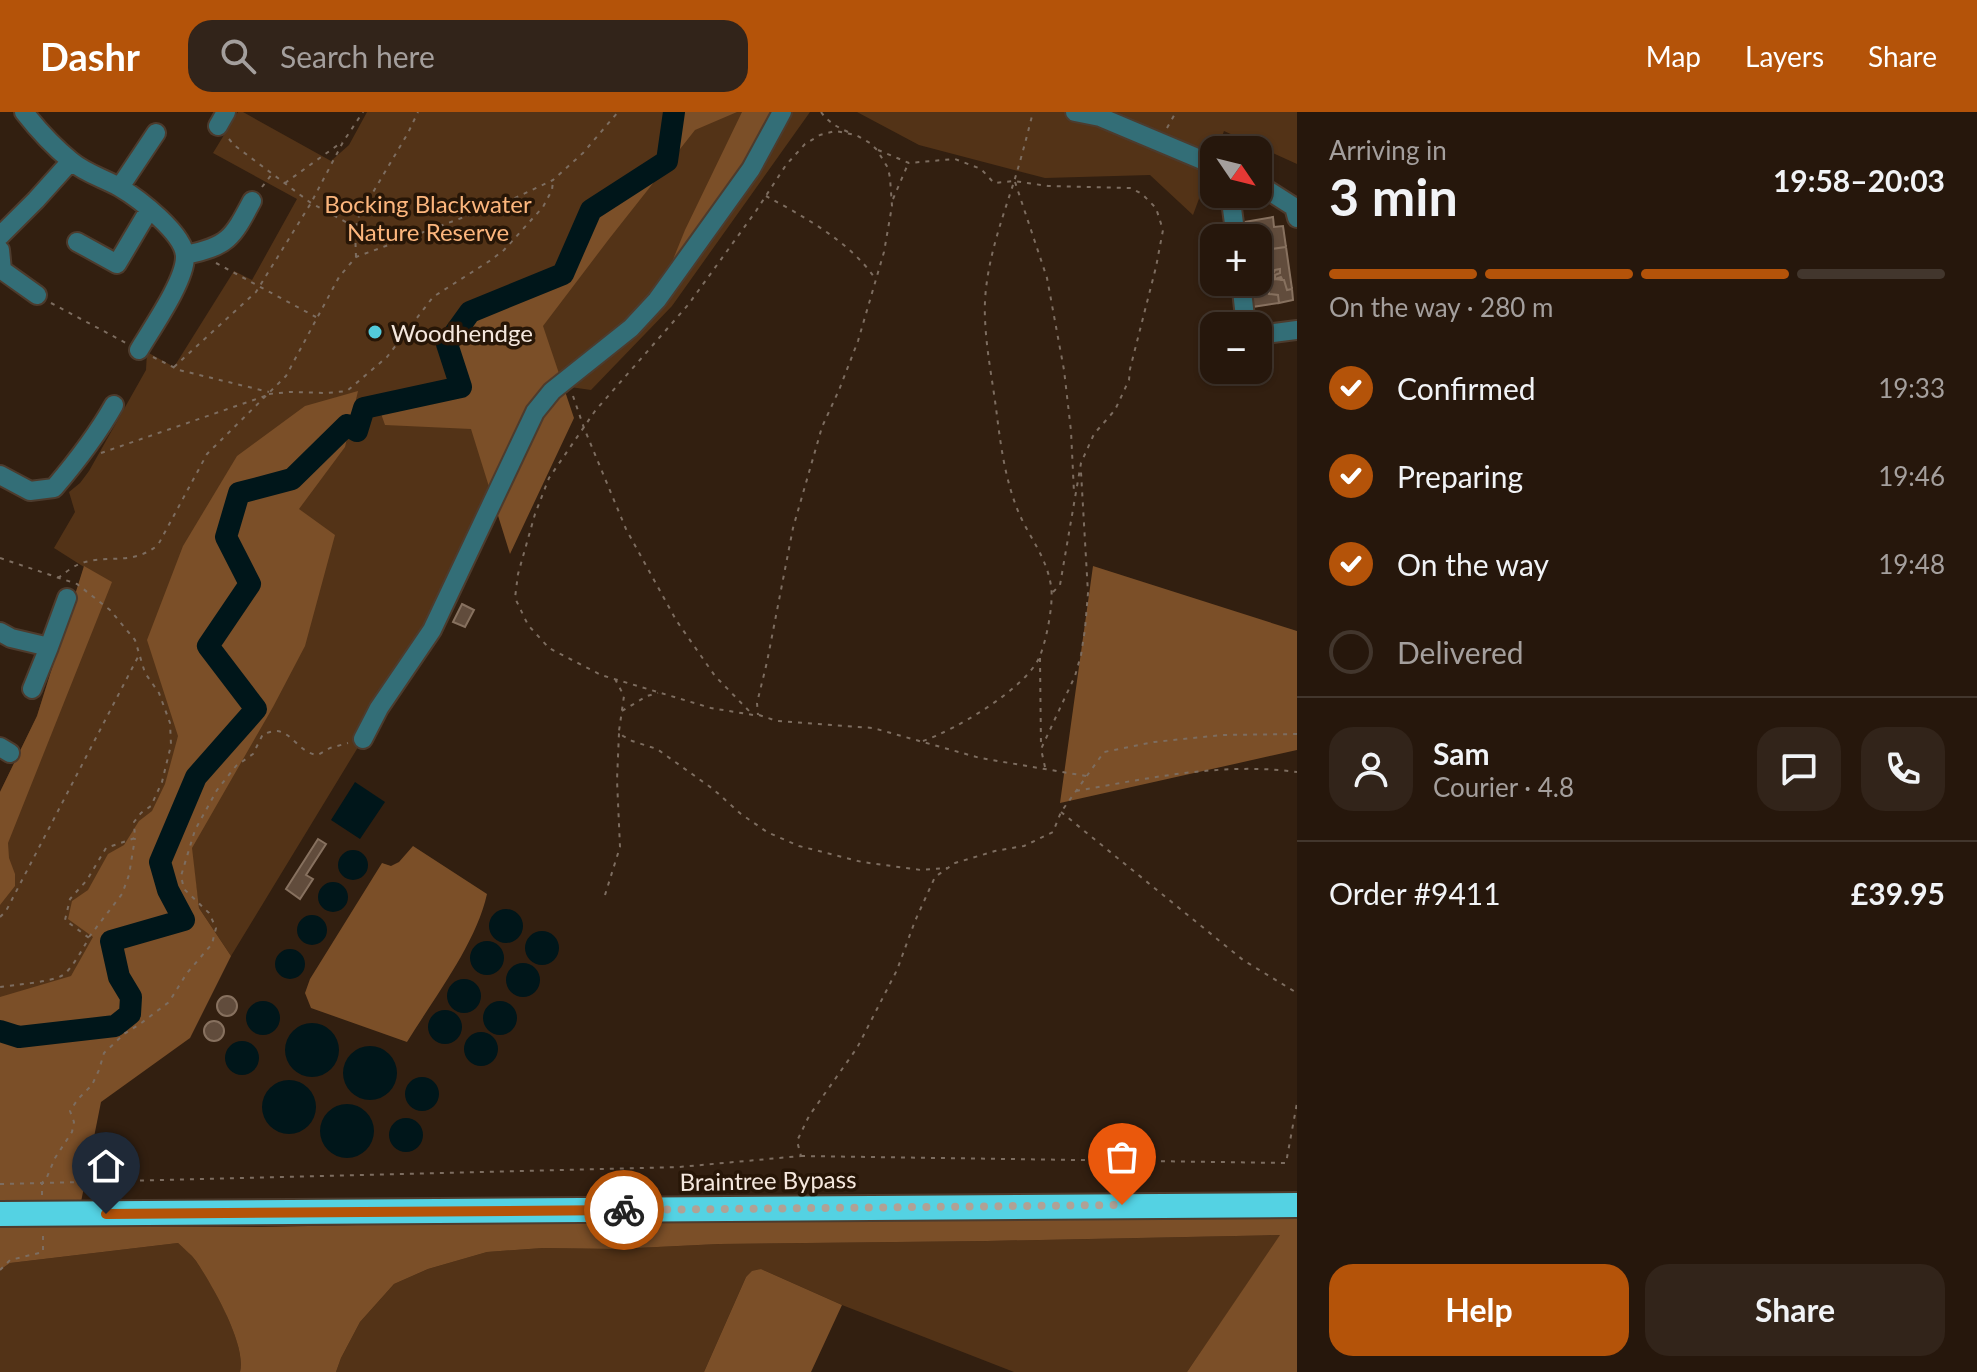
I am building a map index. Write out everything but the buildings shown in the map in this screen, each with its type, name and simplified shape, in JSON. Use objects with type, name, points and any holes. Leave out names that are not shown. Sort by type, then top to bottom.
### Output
[{"type":"highway","name":"Braintree Bypass","points":[[21,1214],[1297,1205]]},
{"type":"street","points":[[24,112],[71,161],[120,187],[167,226],[191,254]]},
{"type":"street","points":[[363,739],[379,708],[432,630],[535,412],[552,391],[631,328],[657,300],[751,169],[782,112]]},
{"type":"street","points":[[1075,112],[1100,117],[1200,159]]},
{"type":"street","points":[[120,187],[156,133]]},
{"type":"street","points":[[0,236],[71,161]]},
{"type":"street","points":[[1272,193],[1294,207],[1297,218]]},
{"type":"street","points":[[139,350],[177,285],[191,254],[217,246],[235,233],[252,201]]},
{"type":"street","points":[[77,242],[117,264],[149,210]]},
{"type":"street","points":[[0,250],[2,270],[37,295]]},
{"type":"street","points":[[1272,335],[1297,330]]},
{"type":"street","points":[[0,475],[30,491],[54,488],[78,461],[114,405]]},
{"type":"street","points":[[32,689],[67,598]]},
{"type":"street","points":[[0,632],[11,638],[49,647]]},
{"type":"path","points":[[174,367],[256,292],[363,112]]},
{"type":"path","points":[[356,257],[355,227],[359,216],[418,112]]},
{"type":"path","points":[[58,578],[83,562],[147,554],[158,545],[207,454],[286,376],[339,277],[356,257],[513,199],[553,180],[583,153],[618,112]]},
{"type":"path","points":[[821,112],[835,126],[876,149],[888,168],[892,202]]},
{"type":"path","points":[[1033,112],[1002,217],[985,289],[985,317],[1003,457],[1015,504],[1040,551],[1051,588],[1050,615],[1040,657],[1041,749],[1045,769]]},
{"type":"path","points":[[1159,141],[1176,112]]},
{"type":"path","points":[[222,119],[234,145],[311,203],[355,227]]},
{"type":"path","points":[[852,134],[835,131],[805,144],[786,165],[688,305],[595,411],[549,478],[535,514],[518,574],[515,598],[528,625],[549,648],[601,675],[711,708],[777,721],[873,728],[980,758],[1087,776]]},
{"type":"path","points":[[284,183],[343,142]]},
{"type":"path","points":[[876,149],[909,163],[955,159],[981,169],[994,183],[1014,181],[1048,186],[1131,188],[1156,208],[1163,230],[1129,380],[1115,410],[1094,434],[1080,467],[1060,585],[1051,594]]},
{"type":"path","points":[[758,715],[757,703],[793,528],[822,427],[858,341],[884,252],[892,202],[909,163]]},
{"type":"path","points":[[252,201],[272,174]]},
{"type":"path","points":[[78,461],[268,394],[347,391],[387,357],[433,297],[504,250],[543,207],[552,190],[553,180]]},
{"type":"path","points":[[1014,181],[1047,278],[1064,370],[1074,498]]},
{"type":"path","points":[[766,196],[831,236],[865,264],[875,278]]},
{"type":"path","points":[[191,254],[317,317]]},
{"type":"path","points":[[37,295],[179,370],[268,394]]},
{"type":"path","points":[[568,379],[584,428],[626,529],[676,620],[715,676],[753,715]]},
{"type":"path","points":[[1041,749],[1075,676],[1085,629],[1088,593],[1080,467]]},
{"type":"path","points":[[0,558],[77,584],[110,610],[135,640],[145,673],[159,693],[170,723],[171,745],[162,782],[151,806],[134,822],[135,838],[129,875],[122,894],[63,975],[0,987]]},
{"type":"path","points":[[0,917],[6,911],[140,654]]},
{"type":"path","points":[[921,741],[970,718],[1002,696],[1027,676],[1040,657]]},
{"type":"path","points":[[605,895],[620,847],[617,780],[624,696],[615,679]]},
{"type":"path","points":[[622,711],[647,696],[659,693]]},
{"type":"path","points":[[0,1270],[10,1260],[43,1252],[21,1214],[47,1177],[72,1132],[74,1122],[70,1111],[92,1085],[104,1053],[124,1034],[169,1002],[187,973],[212,944],[216,928],[209,913],[184,889],[181,876],[195,830],[217,790],[236,766],[253,754],[263,734],[277,731],[291,738],[307,754],[318,755],[330,748],[363,739]]},
{"type":"path","points":[[619,731],[632,741],[657,749],[767,832],[799,846],[862,862],[921,870],[948,868]]},
{"type":"path","points":[[801,1156],[797,1141],[809,1116],[857,1048],[897,970],[935,877],[955,863],[1024,846],[1053,832],[1061,812],[1104,752],[1128,746],[1222,735],[1297,734]]},
{"type":"path","points":[[1076,791],[1171,774],[1267,768],[1297,772]]},
{"type":"path","points":[[1061,812],[1243,960],[1297,993]]},
{"type":"path","points":[[89,938],[65,920],[70,899],[87,880],[106,848],[135,838]]},
{"type":"path","points":[[0,907],[6,911]]},
{"type":"path","points":[[0,1184],[679,1167],[801,1156],[1286,1163],[1297,1103]]},
{"type":"green space","name":"Bocking Blackwater Nature Reserve","points":[[238,112],[331,161],[349,145],[367,112],[810,112],[672,306],[591,390],[570,387],[521,449],[363,739],[231,956],[199,908],[191,848],[119,977],[0,1031],[0,792],[37,716],[84,567],[54,548],[75,512],[69,492],[89,471],[146,370],[147,352],[174,367],[234,271],[252,280],[297,199],[213,153]]},
{"type":"green space","points":[[857,112],[1297,112],[1297,164],[1272,153],[1272,136],[1235,136],[1224,131],[1222,136],[1200,136],[1200,196],[1193,215],[1150,175],[1045,178],[919,145]]},
{"type":"green space","points":[[1281,1235],[1187,1372],[1014,1372],[842,1305],[761,1269],[746,1277],[704,1372],[336,1372],[360,1322],[394,1284],[428,1269],[487,1252],[719,1244]]},
{"type":"green space","points":[[178,1243],[196,1261],[227,1315],[238,1346],[240,1372],[0,1372],[0,1270],[10,1263]]},
{"type":"shaded area","points":[[674,112],[737,112],[695,130],[543,326],[574,418],[510,554],[471,429],[385,425],[378,405],[461,387],[447,344],[470,312],[563,274],[591,210],[667,161]]},
{"type":"shaded area","points":[[742,112],[781,112],[657,299],[685,230]]},
{"type":"shaded area","points":[[358,391],[345,447],[299,509],[335,535],[305,646],[192,848],[199,908],[231,956],[190,1038],[101,1102],[81,1202],[0,1202],[0,997],[71,976],[93,937],[68,919],[72,901],[88,890],[108,854],[124,845],[139,821],[152,811],[165,784],[178,736],[147,640],[183,546],[237,456],[305,406]]},
{"type":"shaded area","points":[[84,566],[112,582],[8,843],[15,886],[0,905],[0,792],[37,716]]},
{"type":"shaded area","points":[[1093,566],[1297,631],[1297,750],[1060,803]]},
{"type":"shaded area","points":[[355,782],[385,802],[360,839],[331,820]]},
{"type":"shaded area","points":[[413,846],[487,894],[482,913],[464,951],[407,1042],[311,1008],[305,993],[310,979],[382,863],[391,866],[399,862]]},
{"type":"shaded area","points":[[353,850],[364,854],[368,865],[364,876],[353,880],[342,876],[338,865],[342,854]]},
{"type":"shaded area","points":[[333,882],[344,886],[348,897],[344,908],[333,912],[322,908],[318,897],[322,886]]},
{"type":"shaded area","points":[[506,909],[518,914],[523,926],[518,938],[506,943],[494,938],[489,926],[494,914]]},
{"type":"shaded area","points":[[312,915],[323,919],[327,930],[323,941],[312,945],[301,941],[297,930],[301,919]]},
{"type":"shaded area","points":[[542,931],[554,936],[559,948],[554,960],[542,965],[530,960],[525,948],[530,936]]},
{"type":"shaded area","points":[[487,941],[499,946],[504,958],[499,970],[487,975],[475,970],[470,958],[475,946]]},
{"type":"shaded area","points":[[290,949],[301,953],[305,964],[301,975],[290,979],[279,975],[275,964],[279,953]]},
{"type":"shaded area","points":[[523,963],[535,968],[540,980],[535,992],[523,997],[511,992],[506,980],[511,968]]},
{"type":"shaded area","points":[[464,979],[476,984],[481,996],[476,1008],[464,1013],[452,1008],[447,996],[452,984]]},
{"type":"shaded area","points":[[263,1001],[275,1006],[280,1018],[275,1030],[263,1035],[251,1030],[246,1018],[251,1006]]},
{"type":"shaded area","points":[[500,1001],[512,1006],[517,1018],[512,1030],[500,1035],[488,1030],[483,1018],[488,1006]]},
{"type":"shaded area","points":[[445,1010],[457,1015],[462,1027],[457,1039],[445,1044],[433,1039],[428,1027],[433,1015]]},
{"type":"shaded area","points":[[312,1023],[331,1031],[339,1050],[331,1069],[312,1077],[293,1069],[285,1050],[293,1031]]},
{"type":"shaded area","points":[[481,1032],[493,1037],[498,1049],[493,1061],[481,1066],[469,1061],[464,1049],[469,1037]]},
{"type":"shaded area","points":[[242,1041],[254,1046],[259,1058],[254,1070],[242,1075],[230,1070],[225,1058],[230,1046]]},
{"type":"shaded area","points":[[370,1046],[389,1054],[397,1073],[389,1092],[370,1100],[351,1092],[343,1073],[351,1054]]},
{"type":"shaded area","points":[[422,1077],[434,1082],[439,1094],[434,1106],[422,1111],[410,1106],[405,1094],[410,1082]]},
{"type":"shaded area","points":[[289,1080],[308,1088],[316,1107],[308,1126],[289,1134],[270,1126],[262,1107],[270,1088]]},
{"type":"shaded area","points":[[347,1104],[366,1112],[374,1131],[366,1150],[347,1158],[328,1150],[320,1131],[328,1112]]},
{"type":"shaded area","points":[[406,1118],[418,1123],[423,1135],[418,1147],[406,1152],[394,1147],[389,1135],[394,1123]]},
{"type":"shaded area","points":[[1297,1215],[1297,1372],[1187,1372],[1280,1235],[719,1244],[487,1252],[428,1269],[394,1284],[360,1322],[336,1372],[240,1372],[241,1360],[227,1315],[196,1261],[178,1243],[10,1263],[0,1270],[0,1226],[261,1227],[697,1218]]},
{"type":"shaded area","points":[[761,1269],[842,1305],[811,1372],[704,1372],[746,1277],[752,1271]]},
{"type":"waterway","points":[[0,1031],[19,1037],[115,1026],[130,1014],[131,997],[119,977],[111,941],[184,920],[168,890],[160,862],[196,777],[256,709],[208,646],[250,584],[226,537],[239,493],[292,479],[347,425],[357,431],[364,408],[461,387],[447,344],[470,312],[563,274],[591,210],[667,161],[674,112]]},
{"type":"way so far","points":[[624,1210],[1122,1205]]},
{"type":"place","name":"Woodhendge","points":[[375,332]]},
{"type":"route","points":[[106,1214],[624,1210]]}]
